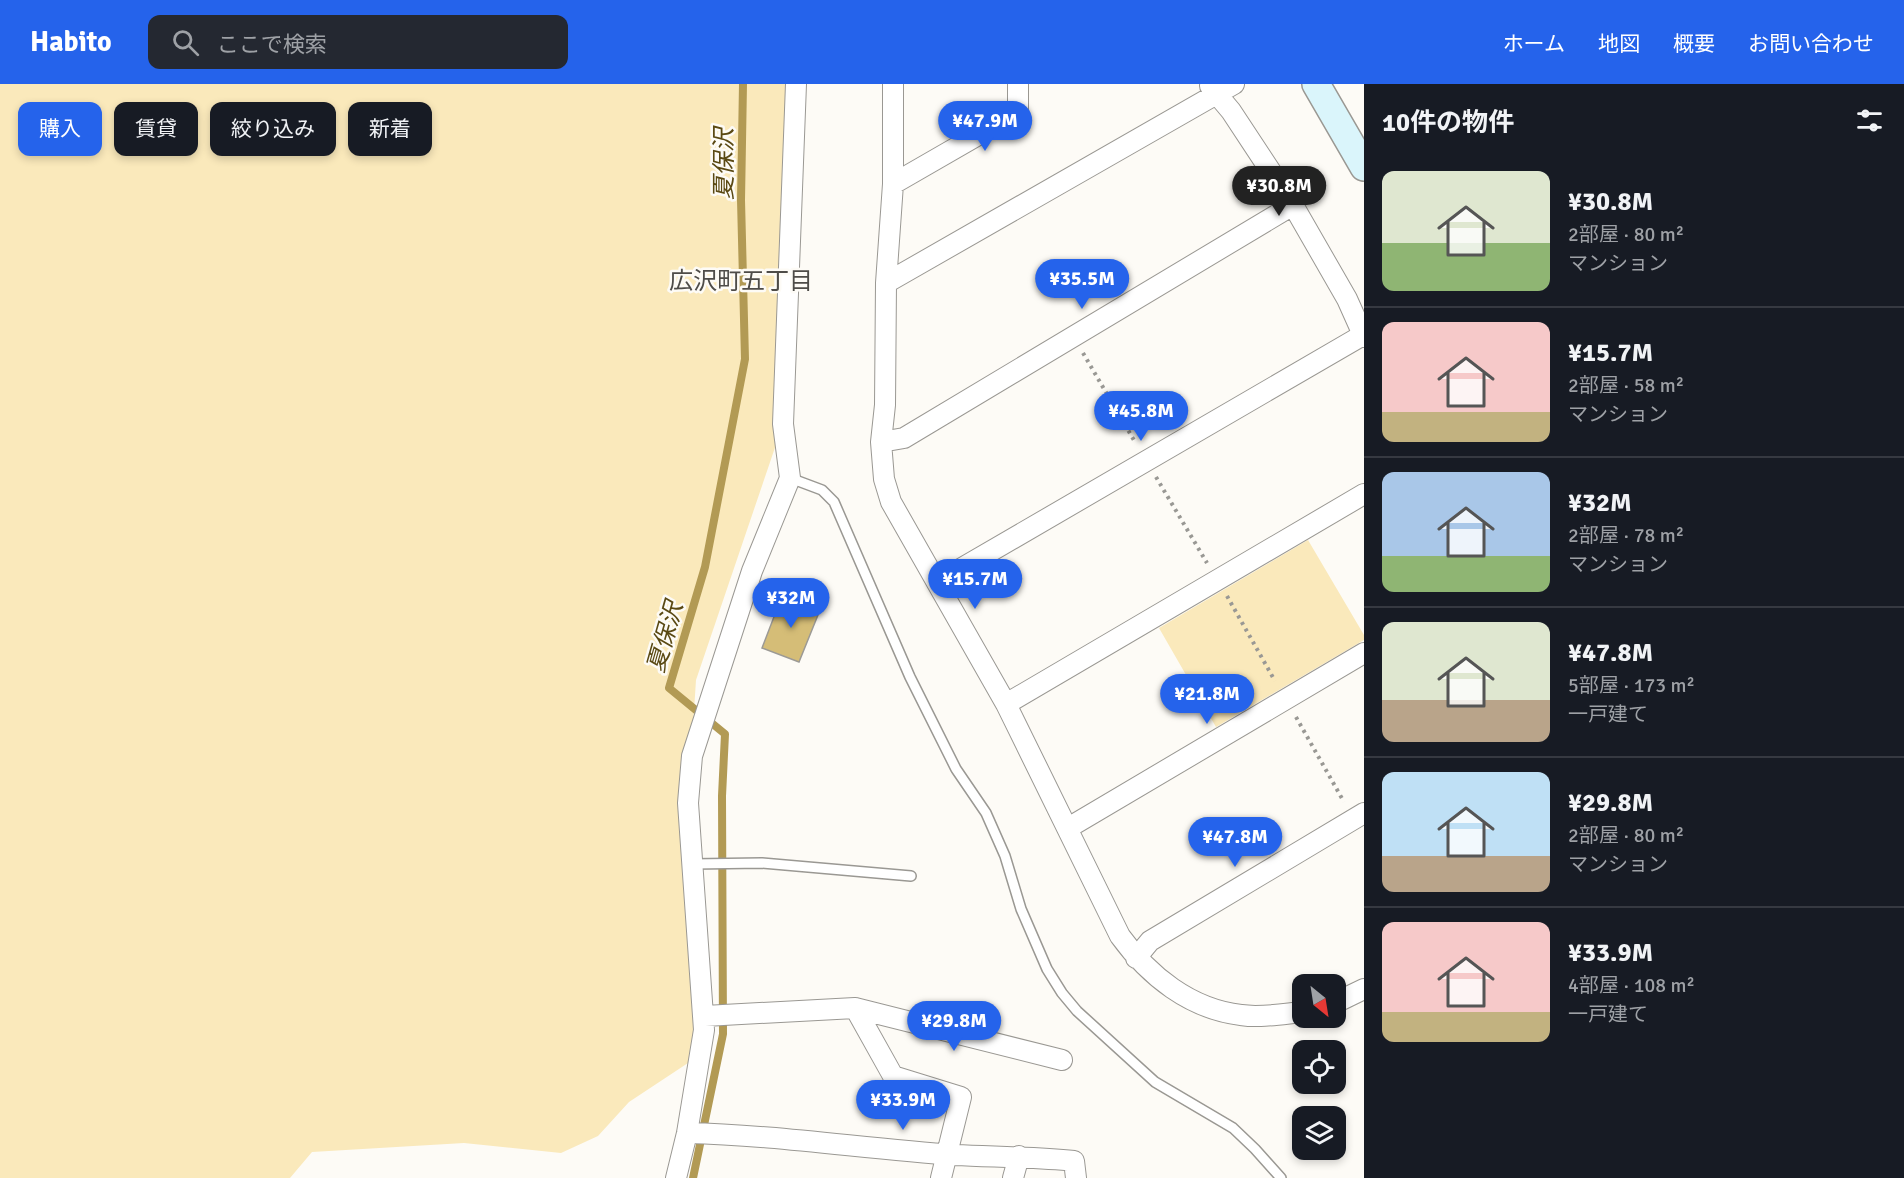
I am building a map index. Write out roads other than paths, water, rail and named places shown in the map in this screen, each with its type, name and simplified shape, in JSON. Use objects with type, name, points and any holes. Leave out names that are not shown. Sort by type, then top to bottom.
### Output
[{"type":"street","points":[[676,1178],[687,1133],[705,1016],[688,803],[692,756],[752,571],[790,478],[783,424],[796,84]]},
{"type":"street","points":[[893,84],[892,184],[886,283],[885,405],[881,442],[884,479],[891,502],[1006,704],[1120,936],[1136,958],[1184,997],[1213,1010],[1242,1016],[1292,1013]]},
{"type":"street","points":[[892,184],[1018,112],[1018,84]]},
{"type":"street","points":[[1316,84],[1364,167]]},
{"type":"street","points":[[886,283],[1220,87],[1293,205],[1347,299],[1363,336],[938,582]]},
{"type":"street","points":[[881,442],[904,438],[1293,205]]},
{"type":"street","points":[[1006,704],[1364,494]]},
{"type":"street","points":[[1068,828],[1364,653]]},
{"type":"street","points":[[1136,958],[1150,941],[1359,816]]},
{"type":"street","points":[[1346,998],[1364,989]]},
{"type":"street","points":[[705,1016],[855,1008],[1062,1060]]},
{"type":"street","points":[[855,1008],[893,1076],[961,1097],[941,1178]]},
{"type":"street","points":[[687,1133],[726,1134],[947,1154],[1019,1156],[1074,1161],[1076,1178]]},
{"type":"street","points":[[1013,1178],[1019,1156]]},
{"type":"lane","points":[[790,478],[822,490],[834,502],[910,677],[956,769],[986,813],[1005,856],[1021,909],[1047,969],[1062,993],[1077,1011],[1155,1082],[1233,1128],[1281,1178]]},
{"type":"lane","points":[[693,864],[762,863],[911,876]]},
{"type":"waterway","name":"夏保沢","points":[[693,1178],[723,1034],[722,796],[725,734],[669,688],[705,567],[745,359],[741,200],[743,84]]},
{"type":"district","name":"広沢町五丁目","points":[[741,281]]}]
